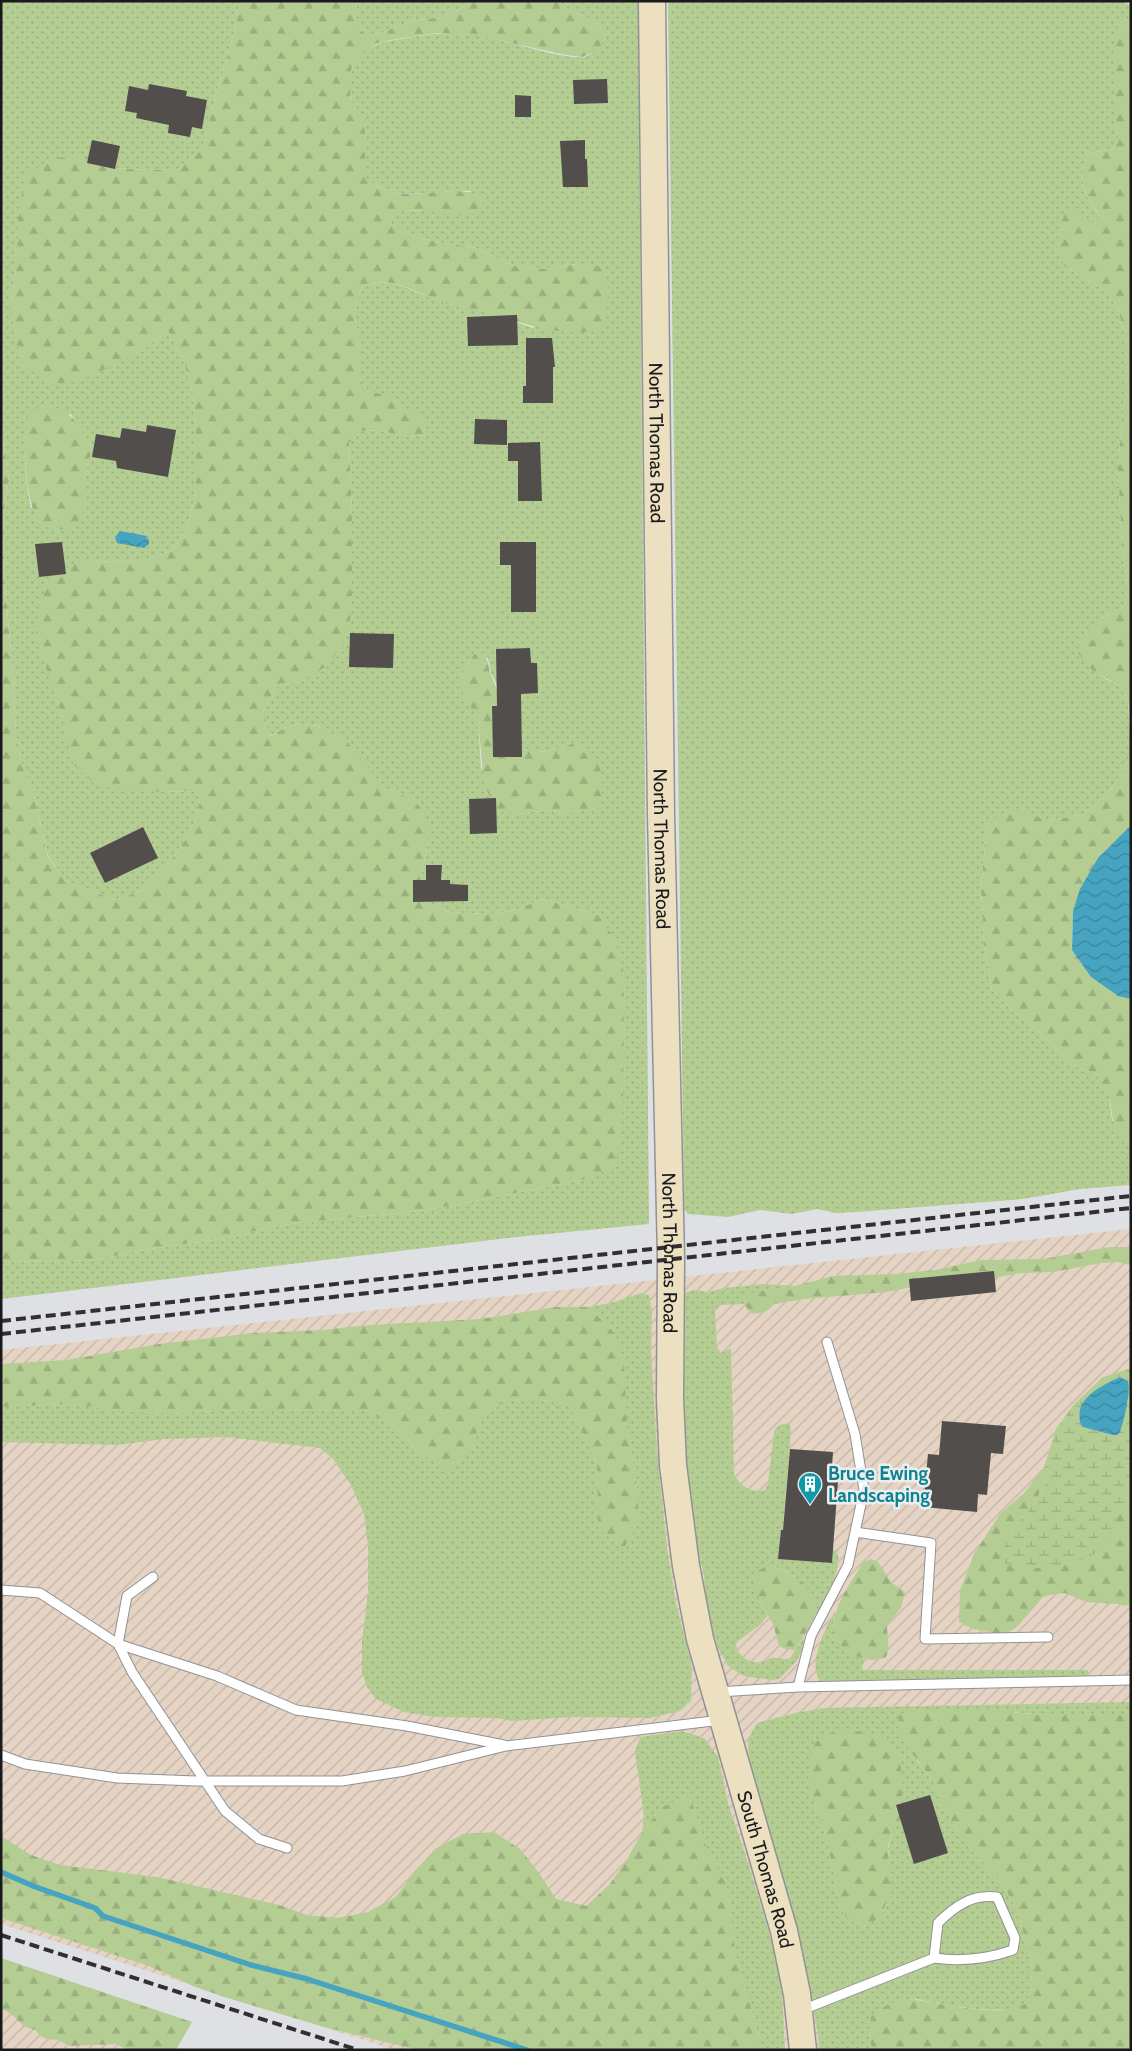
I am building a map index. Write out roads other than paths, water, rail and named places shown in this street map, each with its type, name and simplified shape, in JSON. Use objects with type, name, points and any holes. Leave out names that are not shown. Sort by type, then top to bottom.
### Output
[{"type":"main road","name":"North Thomas Road","points":[[652,1],[661,815],[671,1258],[670,1399],[673,1465],[686,1566],[700,1639],[716,1692]]},
{"type":"main road","name":"South Thomas Road","points":[[716,1692],[784,1931],[799,2011],[804,2050]]},
{"type":"lane","points":[[798,1687],[811,1636],[848,1565],[864,1490],[855,1434],[827,1342]]},
{"type":"lane","points":[[855,1532],[931,1543],[925,1639],[1048,1637]]},
{"type":"lane","points":[[153,1577],[127,1596],[118,1644],[132,1672],[225,1810],[259,1840],[288,1848]]},
{"type":"lane","points":[[1,1590],[40,1593],[118,1644],[217,1676],[296,1710],[407,1726],[506,1746]]},
{"type":"lane","points":[[716,1692],[798,1687],[1131,1680]]},
{"type":"lane","points":[[1,1755],[25,1764],[117,1778],[205,1781],[342,1781],[405,1771],[506,1746],[723,1719]]},
{"type":"lane","points":[[799,2011],[934,1958],[958,1961],[997,1956],[1013,1950],[1015,1938],[997,1897],[985,1895],[956,1906],[938,1923],[934,1958]]},
{"type":"water","points":[[120,531],[147,536],[149,544],[144,548],[117,543],[115,537]]},
{"type":"water","points":[[1131,825],[1131,999],[1118,996],[1091,977],[1072,950],[1073,911],[1080,889],[1098,858]]},
{"type":"water","points":[[1120,1377],[1128,1381],[1129,1392],[1120,1432],[1117,1435],[1113,1435],[1083,1427],[1079,1416],[1084,1401],[1097,1389]]},
{"type":"waterway","points":[[1,1872],[33,1886],[95,1908],[103,1916],[251,1965],[307,1979],[527,2050]]},
{"type":"railway","points":[[1,1321],[1131,1196]]},
{"type":"railway","points":[[1,1334],[1131,1208]]},
{"type":"railway","points":[[1,1935],[358,2050]]},
{"type":"place","name":"Bruce Ewing Landscaping","points":[[810,1505]]}]
